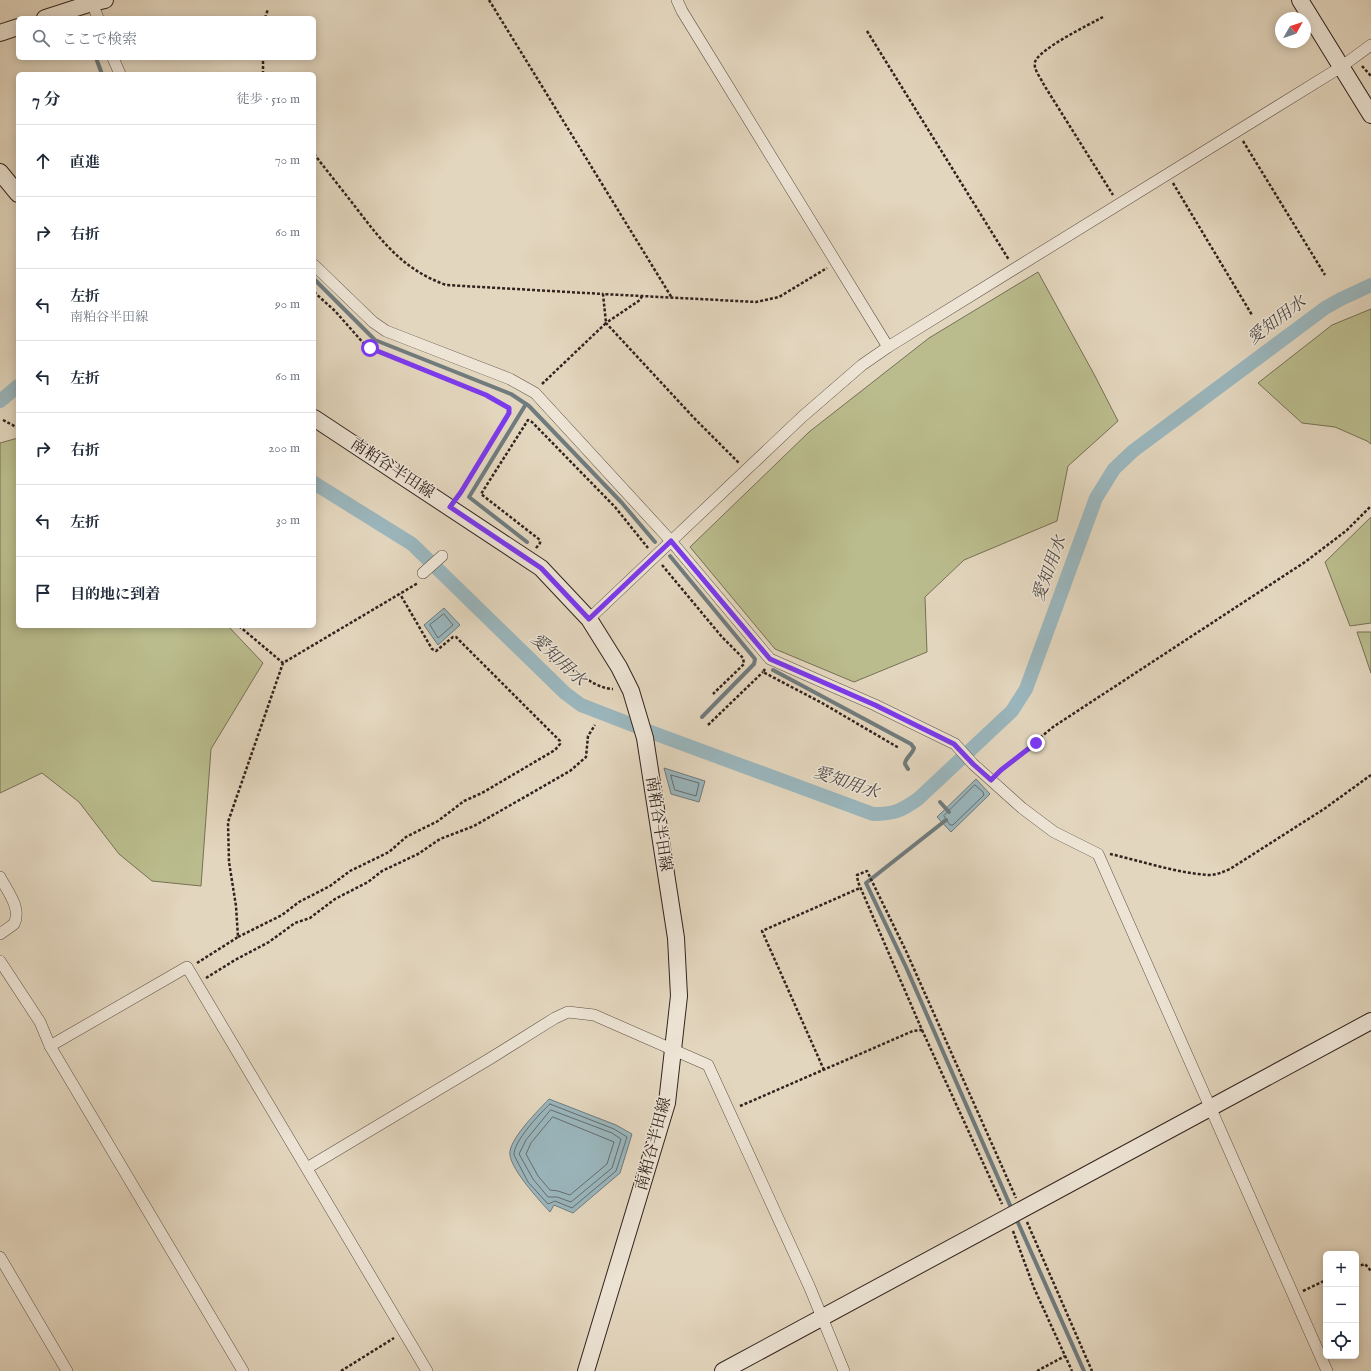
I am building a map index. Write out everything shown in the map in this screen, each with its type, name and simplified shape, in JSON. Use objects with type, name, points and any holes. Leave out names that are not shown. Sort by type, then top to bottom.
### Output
[{"type":"main road","points":[[1300,0],[1371,115]]},
{"type":"main road","points":[[51,16],[99,1]]},
{"type":"main road","points":[[0,33],[16,28]]},
{"type":"main road","points":[[2,180],[16,192]]},
{"type":"main road","name":"南粕谷半田線","points":[[316,419],[541,568],[589,619],[619,667],[627,683],[640,718],[645,738],[676,938],[679,996],[667,1103],[586,1371]]},
{"type":"main road","points":[[723,1371],[1371,1020]]},
{"type":"street","points":[[677,0],[682,11],[835,263],[888,347]]},
{"type":"street","points":[[98,16],[99,1]]},
{"type":"street","points":[[589,619],[802,417],[862,365],[888,347],[1341,67],[1371,45]]},
{"type":"street","points":[[114,60],[119,72]]},
{"type":"street","points":[[316,267],[373,322],[386,332],[510,379],[533,392],[671,541],[773,660],[875,705],[954,744],[973,764],[1022,808],[1054,832],[1098,854],[1327,1371]]},
{"type":"street","points":[[423,573],[442,556]]},
{"type":"street","points":[[0,877],[15,905],[17,912],[14,924],[0,934]]},
{"type":"street","points":[[0,961],[40,1022],[50,1046],[243,1371]]},
{"type":"street","points":[[50,1046],[187,967],[427,1371]]},
{"type":"street","points":[[307,1168],[555,1018],[568,1012],[594,1015],[708,1065],[730,1111],[844,1371]]},
{"type":"street","points":[[0,1257],[67,1371]]},
{"type":"path","points":[[489,0],[672,298]]},
{"type":"path","points":[[266,16],[268,9]]},
{"type":"path","points":[[1103,17],[1076,31],[1048,49],[1037,58],[1035,69],[1118,204]]},
{"type":"path","points":[[867,31],[1014,269]]},
{"type":"path","points":[[263,60],[263,72]]},
{"type":"path","points":[[1236,132],[1248,147],[1325,275]]},
{"type":"path","points":[[316,157],[384,244],[410,267],[434,281],[446,285],[756,302],[779,297],[835,263]]},
{"type":"path","points":[[1168,173],[1252,315]]},
{"type":"path","points":[[316,294],[366,346],[486,395],[509,408],[509,413],[461,492],[450,507]]},
{"type":"path","points":[[603,294],[606,323],[694,419],[746,471]]},
{"type":"path","points":[[533,392],[606,323],[640,300],[642,296]]},
{"type":"path","points":[[3,420],[16,427]]},
{"type":"path","points":[[527,558],[540,543],[540,540],[481,494],[528,420],[532,422],[615,507],[722,637],[743,658],[744,664],[713,694]]},
{"type":"path","points":[[991,780],[1001,770],[1054,727],[1305,562],[1346,531],[1371,506]]},
{"type":"path","points":[[238,937],[236,906],[229,862],[228,822],[283,663],[417,584],[423,573]]},
{"type":"path","points":[[187,967],[238,937],[282,915],[299,902],[330,886],[350,871],[389,852],[406,837],[438,822],[464,801],[482,793],[555,750],[560,744],[560,741],[456,637],[453,636],[436,651],[432,649],[400,594]]},
{"type":"path","points":[[241,628],[283,663]]},
{"type":"path","points":[[549,660],[560,661],[596,684],[608,688],[615,689],[627,683]]},
{"type":"path","points":[[708,725],[773,660]]},
{"type":"path","points":[[762,672],[822,703],[899,748]]},
{"type":"path","points":[[197,984],[235,960],[269,942],[295,923],[310,918],[335,899],[368,882],[382,871],[418,854],[440,839],[474,826],[570,771],[586,756],[588,736],[595,725]]},
{"type":"path","points":[[1098,854],[1106,853],[1210,875],[1220,874],[1324,809],[1371,775]]},
{"type":"path","points":[[1072,1371],[1034,1288],[1014,1213],[902,945],[867,871],[857,875],[860,888],[922,1030],[1014,1213],[1050,1272],[1092,1371]]},
{"type":"path","points":[[824,1070],[762,932],[860,888]]},
{"type":"path","points":[[730,1111],[913,1031],[922,1030]]},
{"type":"path","points":[[1359,1265],[1365,1264],[1371,1271]]},
{"type":"path","points":[[1294,1295],[1323,1281]]},
{"type":"path","points":[[341,1371],[404,1332]]},
{"type":"path","points":[[1038,1371],[1065,1356]]},
{"type":"green space","points":[[1038,272],[1118,421],[1068,466],[1057,521],[964,560],[925,597],[927,652],[854,682],[775,649],[690,547],[809,432],[929,338]]},
{"type":"green space","points":[[1371,309],[1371,444],[1335,427],[1302,423],[1258,383],[1332,325]]},
{"type":"green space","points":[[16,439],[16,628],[230,628],[263,663],[211,749],[201,886],[152,881],[119,854],[79,802],[42,773],[0,793],[0,443]]},
{"type":"green space","points":[[1371,517],[1371,623],[1350,626],[1325,562]]},
{"type":"green space","points":[[1357,632],[1371,632],[1371,673]]},
{"type":"water","points":[[444,608],[460,625],[438,645],[424,625]]},
{"type":"water","points":[[664,768],[705,781],[699,802],[671,794]]},
{"type":"water","points":[[976,779],[990,794],[951,832],[937,817]]},
{"type":"water","points":[[549,1099],[616,1125],[632,1134],[620,1173],[573,1213],[554,1205],[550,1212],[525,1183],[510,1157],[510,1151],[516,1138],[526,1124]]},
{"type":"waterway","points":[[97,60],[101,72]]},
{"type":"waterway","points":[[316,281],[375,340],[511,394],[529,406],[622,503],[655,542]]},
{"type":"waterway","name":"愛知用水","points":[[316,484],[412,544],[565,693],[581,705],[873,814],[892,812],[902,809],[918,799],[1012,711],[1026,689],[1096,498],[1114,469],[1133,451],[1325,308],[1371,285]]},
{"type":"waterway","name":"愛知用水","points":[[0,401],[16,388]]},
{"type":"waterway","points":[[526,404],[469,497],[527,542]]},
{"type":"waterway","points":[[670,556],[755,659],[754,664],[702,717]]},
{"type":"waterway","points":[[773,670],[911,744],[914,748],[905,764],[908,769]]},
{"type":"waterway","points":[[940,802],[949,812]]},
{"type":"waterway","points":[[946,820],[866,883],[906,967],[1013,1212]]},
{"type":"waterway","points":[[1016,1218],[1084,1371]]},
{"type":"route","points":[[370,348],[486,395],[509,408],[509,413],[461,492],[450,507],[541,568],[589,619],[671,541],[770,659],[875,705],[954,744],[991,780],[1001,770],[1036,743]]}]
